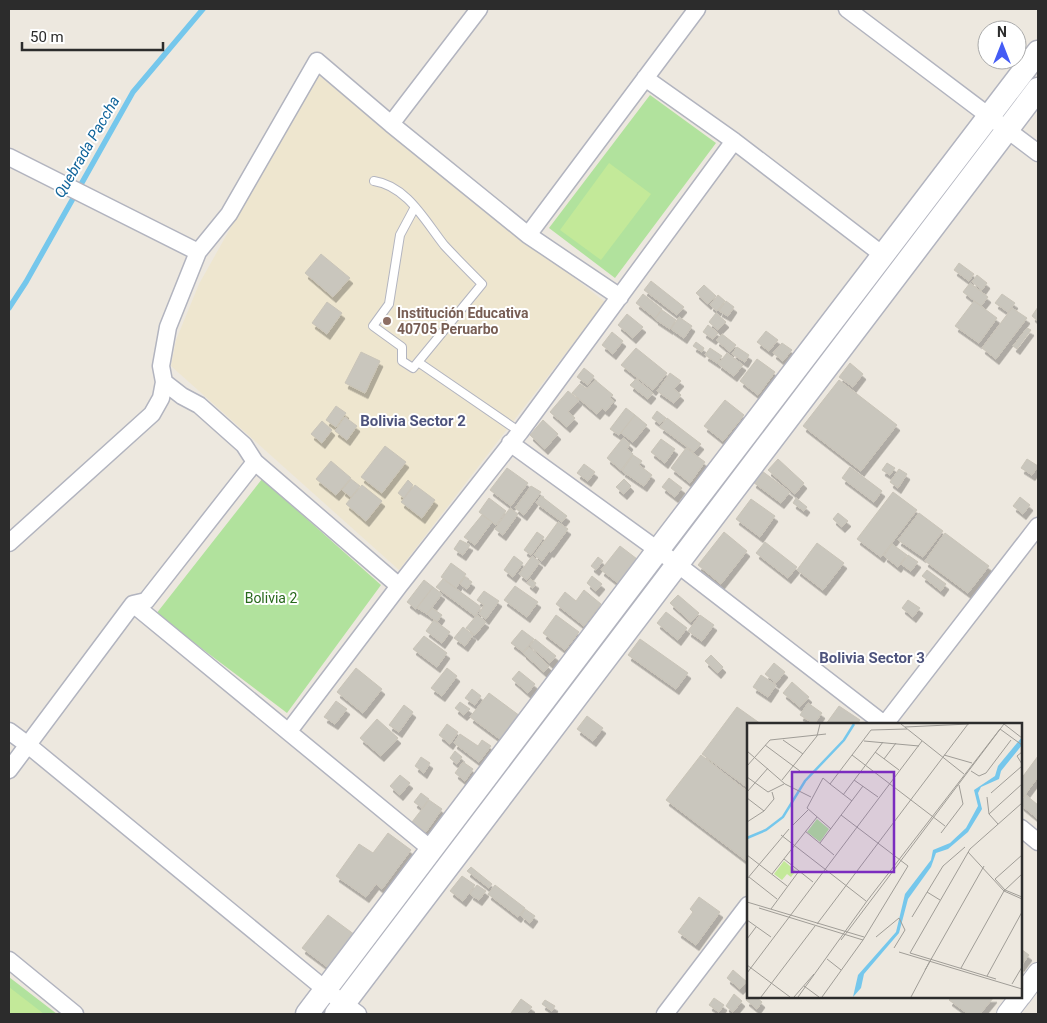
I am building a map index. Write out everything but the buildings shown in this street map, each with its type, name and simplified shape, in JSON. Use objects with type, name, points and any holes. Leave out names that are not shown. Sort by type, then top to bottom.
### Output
[{"type":"main road","points":[[307,1014],[1038,52]]},
{"type":"main road","points":[[346,1011],[677,564],[1038,89]]},
{"type":"street","points":[[391,124],[479,9]]},
{"type":"street","points":[[528,235],[697,9]]},
{"type":"street","points":[[847,9],[1038,153]]},
{"type":"street","points":[[9,543],[152,414],[161,398],[164,382],[161,366],[168,327],[198,252],[228,214],[317,61],[391,124],[528,235],[620,297]]},
{"type":"street","points":[[645,78],[734,141],[883,255]]},
{"type":"street","points":[[289,731],[515,438],[734,141]]},
{"type":"street","points":[[9,157],[198,252]]},
{"type":"street","points":[[164,382],[182,396],[199,404],[244,445],[255,462],[400,586]]},
{"type":"street","points":[[515,438],[884,723]]},
{"type":"street","points":[[9,770],[133,604],[146,601],[255,462]]},
{"type":"street","points":[[886,723],[1038,526]]},
{"type":"street","points":[[133,604],[432,850]]},
{"type":"street","points":[[9,731],[326,990],[346,1011]]},
{"type":"street","points":[[1022,829],[1038,842]]},
{"type":"street","points":[[665,1014],[747,906]]},
{"type":"street","points":[[9,960],[75,1014]]},
{"type":"street","points":[[1022,993],[1038,973]]},
{"type":"street","points":[[1007,1014],[1019,998]]},
{"type":"lane","points":[[374,181],[385,182],[398,191],[414,207],[445,245],[482,284],[413,368],[402,361],[402,347],[373,326],[390,304],[400,235],[414,207]]},
{"type":"lane","points":[[418,362],[515,438]]},
{"type":"shaded area","name":"Institución Educativa 40705 Peruarbo","points":[[317,74],[605,302],[399,570],[171,366],[176,340],[199,284]]},
{"type":"green space","points":[[650,95],[716,143],[615,278],[549,228]]},
{"type":"green space","points":[[609,163],[651,194],[601,260],[560,230]]},
{"type":"green space","name":"Bolivia 2","points":[[262,479],[381,585],[287,713],[156,614]]},
{"type":"green space","points":[[644,582],[650,587],[465,830],[459,826]]},
{"type":"green space","points":[[9,977],[57,1014],[9,1014]]},
{"type":"green space","points":[[9,987],[44,1014],[9,1014]]},
{"type":"waterway","name":"Quebrada Paccha","points":[[9,308],[26,282],[133,92],[203,9]]},
{"type":"place","name":"Institución Educativa 40705 Peruarbo","points":[[387,321]]},
{"type":"district","name":"Bolivia Sector 2","points":[[413,421]]},
{"type":"district","name":"Bolivia Sector 3","points":[[872,658]]}]
